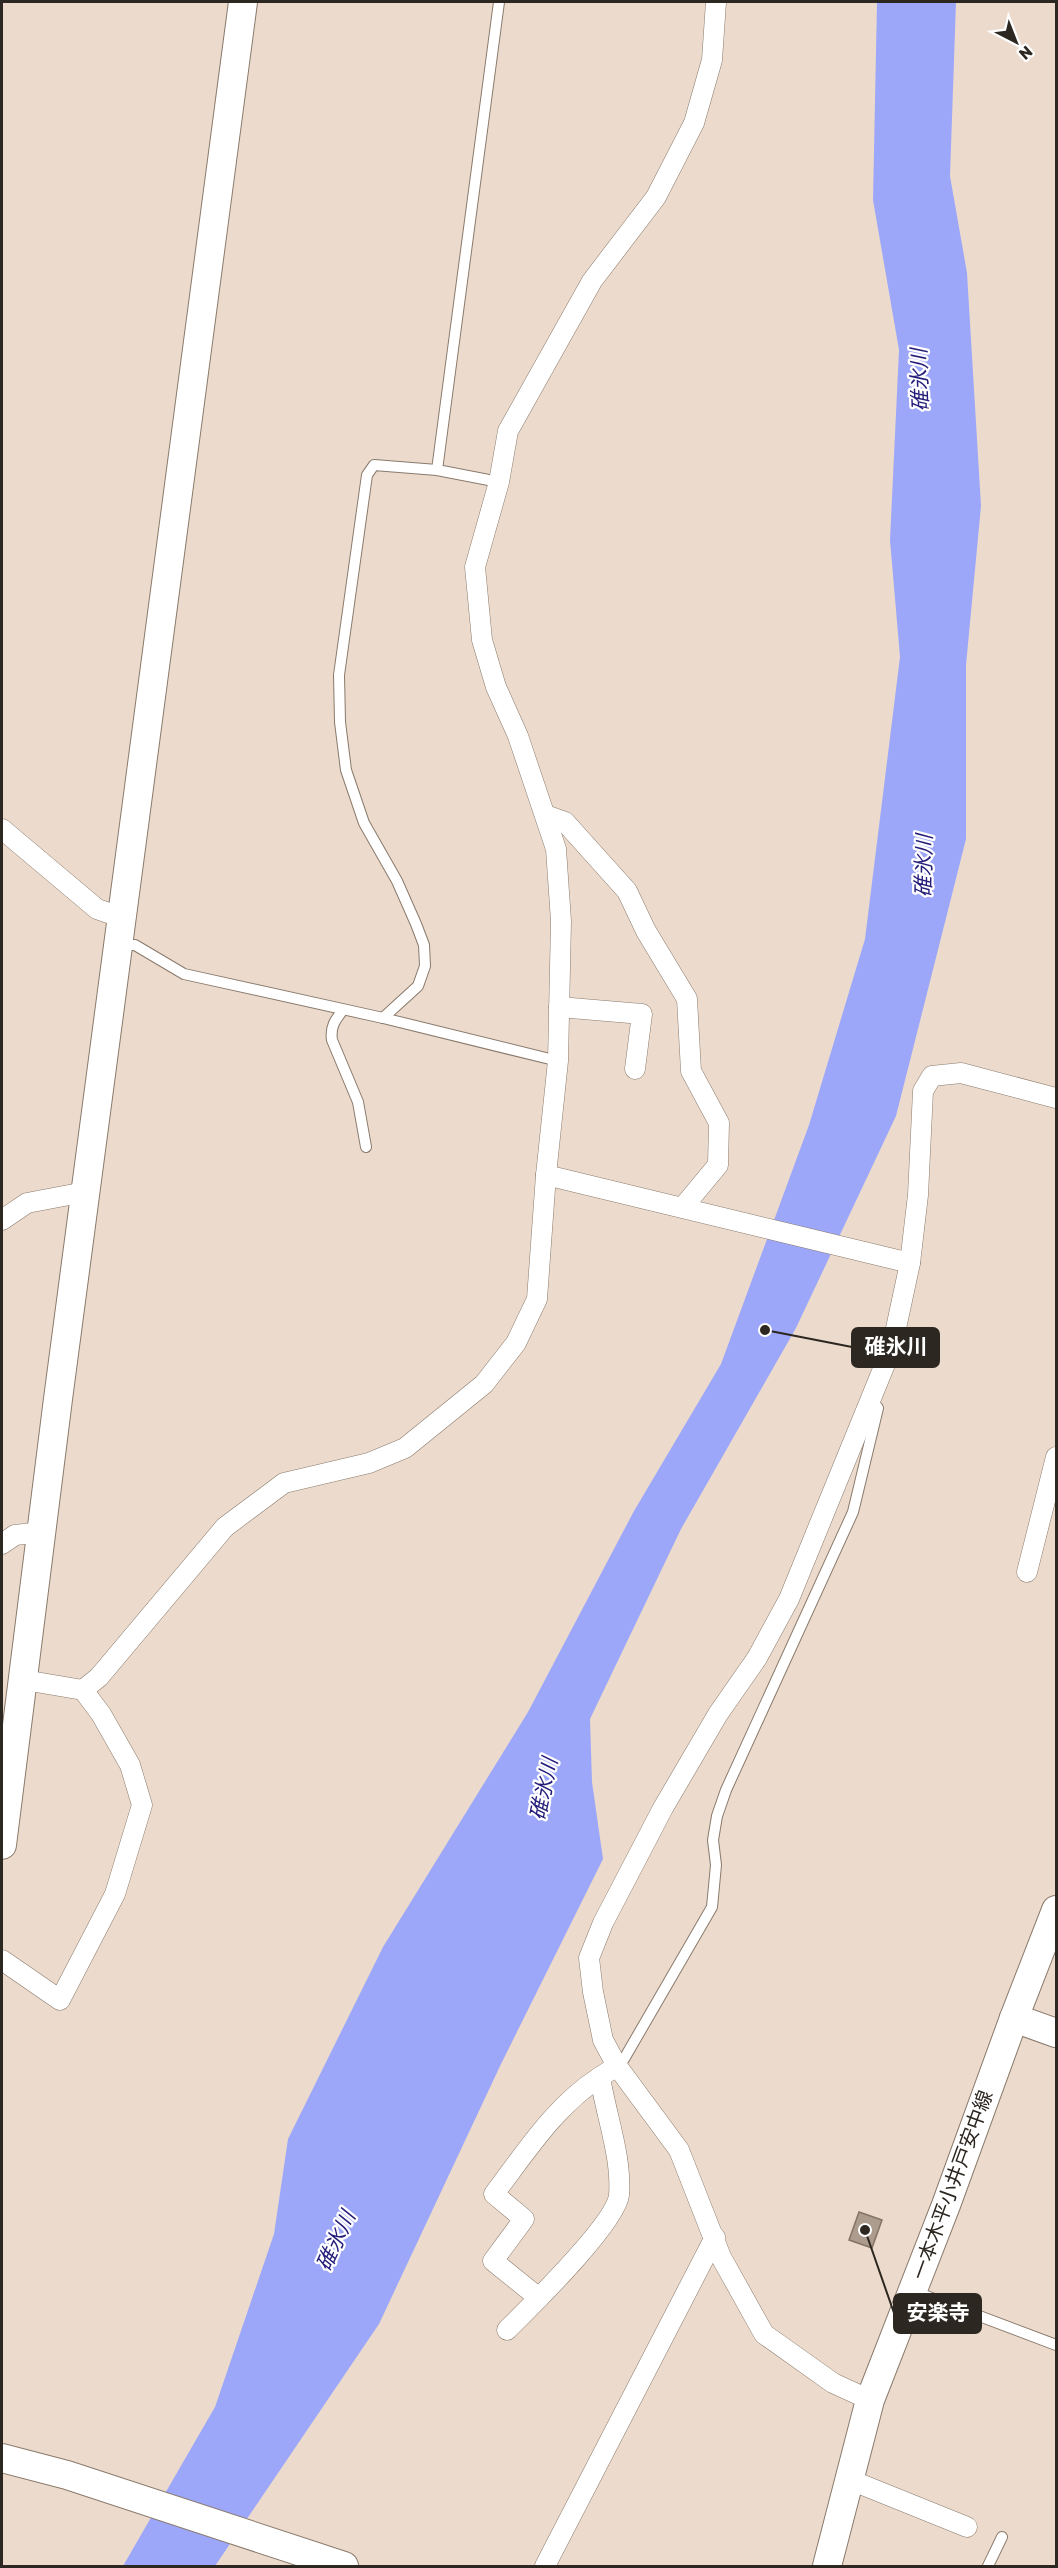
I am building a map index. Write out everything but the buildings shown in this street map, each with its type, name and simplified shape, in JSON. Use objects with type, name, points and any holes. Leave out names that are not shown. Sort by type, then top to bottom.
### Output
[{"type":"street","points":[[2,1845],[85,1191],[243,2]]},
{"type":"street","points":[[24,1680],[83,1689],[99,1677],[225,1527],[284,1483],[369,1463],[405,1448],[484,1384],[516,1342],[537,1299],[546,1175],[558,1061],[561,921],[556,849],[518,736],[496,687],[482,640],[475,567],[499,482],[508,431],[592,281],[656,197],[694,123],[712,60],[716,2]]},
{"type":"street","points":[[544,815],[565,822],[627,891],[646,931],[687,999],[691,1071],[719,1122],[718,1165],[689,1208]]},
{"type":"street","points":[[2,829],[121,932]]},
{"type":"street","points":[[559,1007],[642,1014],[635,1069]]},
{"type":"street","points":[[507,2330],[568,2268],[614,2209],[618,2198],[619,2172],[608,2071],[589,1958],[603,1923],[663,1808],[718,1714],[757,1658],[789,1599],[872,1400],[892,1347],[903,1262],[918,1195],[923,1091],[932,1076],[961,1073],[1056,1098]]},
{"type":"street","points":[[546,1175],[903,1262]]},
{"type":"street","points":[[2,1220],[27,1203],[85,1191]]},
{"type":"street","points":[[1027,1572],[1056,1457]]},
{"type":"street","points":[[2,1544],[15,1535],[42,1532]]},
{"type":"street","points":[[2,1960],[60,2000],[115,1894],[142,1805],[130,1765],[101,1714],[83,1689]]},
{"type":"street","name":"一本木平小井戸安中線","points":[[826,2566],[870,2400],[1056,1910]]},
{"type":"street","points":[[1014,2018],[1056,2033]]},
{"type":"street","points":[[608,2071],[679,2150],[699,2206],[715,2237],[721,2257],[764,2334],[833,2383],[870,2400]]},
{"type":"street","points":[[539,2298],[493,2261],[524,2219],[494,2194],[557,2112],[585,2087],[608,2071]]},
{"type":"street","points":[[545,2566],[715,2237]]},
{"type":"street","points":[[2,2458],[67,2475],[344,2566]]},
{"type":"street","points":[[848,2479],[966,2527]]},
{"type":"lane","points":[[437,470],[499,2]]},
{"type":"lane","points":[[383,1018],[418,986],[425,966],[424,945],[397,881],[364,822],[346,770],[340,722],[339,675],[367,475],[374,465],[437,470],[499,482]]},
{"type":"lane","points":[[121,932],[135,945],[183,974],[383,1018],[558,1061]]},
{"type":"lane","points":[[343,1010],[334,1021],[331,1030],[332,1040],[358,1102],[366,1147]]},
{"type":"lane","points":[[608,2071],[624,2059],[712,1906],[716,1865],[712,1840],[717,1816],[726,1790],[853,1512],[878,1408],[872,1400]]},
{"type":"lane","points":[[913,2291],[1056,2344]]},
{"type":"lane","points":[[988,2566],[1002,2537]]},
{"type":"water","points":[[877,2],[956,2],[950,176],[967,273],[981,506],[966,665],[966,839],[896,1116],[796,1328],[681,1529],[590,1719],[592,1782],[603,1859],[501,2064],[379,2324],[215,2566],[123,2566],[215,2407],[274,2234],[288,2139],[383,1947],[528,1712],[634,1511],[721,1364],[809,1125],[865,939],[900,657],[890,540],[899,350],[873,200]]},
{"type":"place","name":"碓氷川","points":[[765,1330]]},
{"type":"place","name":"安楽寺","points":[[865,2230]]}]
